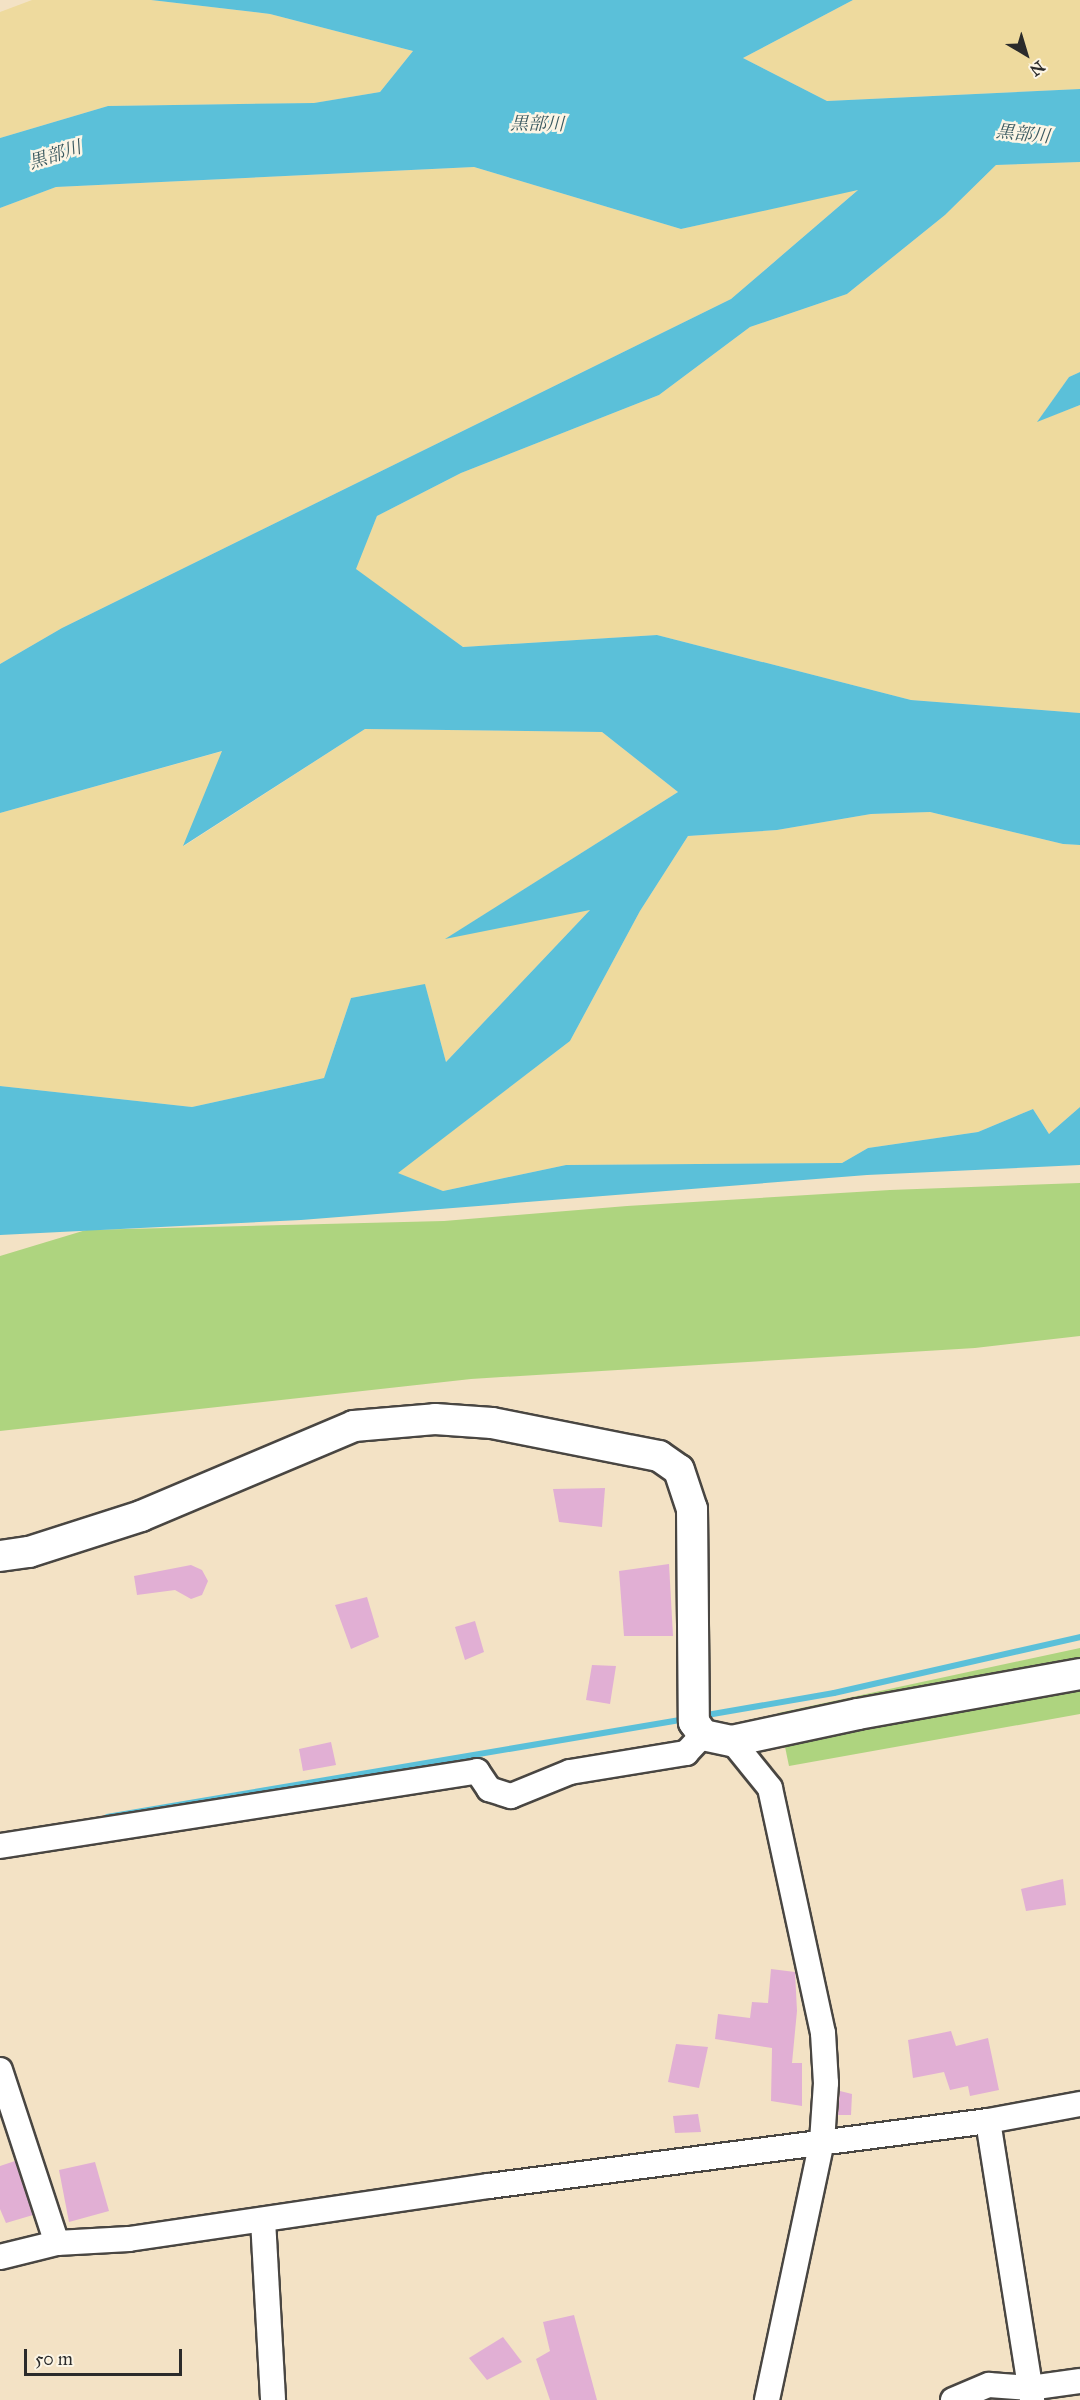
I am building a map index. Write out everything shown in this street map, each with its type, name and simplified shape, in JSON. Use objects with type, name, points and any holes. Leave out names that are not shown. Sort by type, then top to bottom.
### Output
[{"type":"street","points":[[0,1556],[29,1552],[141,1516],[354,1426],[435,1419],[492,1423],[659,1456],[679,1470],[693,1509],[694,1722],[717,1738],[770,1788],[824,2033],[826,2083],[822,2141],[767,2400]]},
{"type":"street","points":[[0,1846],[477,1771],[489,1789],[512,1796],[570,1772],[686,1753],[717,1738],[1080,1674]]},
{"type":"street","points":[[0,2070],[57,2243]]},
{"type":"street","points":[[0,2257],[57,2243],[129,2239],[489,2186],[988,2121],[1080,2104]]},
{"type":"street","points":[[988,2121],[1031,2394]]},
{"type":"street","points":[[263,2220],[273,2400]]},
{"type":"street","points":[[953,2400],[989,2385],[1031,2394],[1080,2381]]},
{"type":"green space","points":[[1080,1183],[1080,1336],[975,1348],[471,1379],[0,1431],[0,1256],[86,1230],[444,1221],[627,1206],[890,1190]]},
{"type":"green space","points":[[1080,1648],[1080,1714],[789,1766],[778,1713]]},
{"type":"sand","points":[[32,0],[151,0],[270,14],[413,51],[380,92],[315,103],[108,106],[0,138],[0,12]]},
{"type":"sand","points":[[853,0],[1080,0],[1080,89],[827,101],[743,58]]},
{"type":"sand","points":[[1080,162],[1080,372],[1069,377],[1038,421],[1080,405],[1080,713],[911,700],[657,635],[463,647],[355,569],[377,516],[461,473],[659,395],[750,327],[847,294],[945,215],[996,165]]},
{"type":"sand","points":[[474,167],[681,229],[859,189],[731,299],[62,628],[0,664],[0,208],[56,187]]},
{"type":"sand","points":[[365,729],[602,732],[678,792],[447,938],[591,909],[446,1062],[425,985],[351,998],[324,1078],[192,1107],[0,1086],[0,813],[223,751],[184,846]]},
{"type":"sand","points":[[930,812],[1063,844],[1080,845],[1080,1107],[1049,1134],[1033,1109],[978,1132],[868,1148],[842,1163],[566,1165],[443,1191],[397,1173],[570,1041],[640,911],[688,836],[777,830],[871,814]]},
{"type":"water","name":"黒部川","points":[[151,0],[853,0],[743,58],[827,101],[1080,89],[1080,162],[996,165],[945,215],[847,294],[750,327],[659,395],[461,473],[377,516],[356,569],[463,647],[657,635],[911,700],[1080,713],[1080,845],[1063,844],[930,812],[871,814],[777,830],[688,836],[640,911],[570,1041],[398,1173],[443,1191],[566,1165],[842,1163],[868,1148],[978,1132],[1033,1109],[1049,1134],[1080,1107],[1080,1165],[867,1175],[301,1220],[0,1235],[0,1086],[192,1107],[324,1078],[351,998],[425,984],[446,1062],[590,910],[445,939],[678,792],[602,732],[365,729],[183,846],[222,751],[0,813],[0,664],[62,628],[731,299],[858,190],[681,229],[474,167],[56,187],[0,208],[0,138],[108,106],[314,103],[380,92],[413,51],[270,14]]},
{"type":"water","points":[[1080,372],[1080,405],[1037,422],[1069,377]]},
{"type":"building","points":[[605,1488],[602,1527],[559,1522],[553,1489]]},
{"type":"building","points":[[669,1564],[673,1636],[624,1636],[619,1571]]},
{"type":"building","points":[[191,1565],[202,1570],[208,1581],[202,1595],[191,1599],[175,1590],[137,1595],[134,1576]]},
{"type":"building","points":[[367,1597],[379,1637],[351,1649],[335,1605]]},
{"type":"building","points":[[475,1621],[484,1652],[465,1660],[455,1627]]},
{"type":"building","points":[[592,1665],[616,1666],[610,1704],[586,1700]]},
{"type":"building","points":[[331,1742],[336,1765],[303,1771],[299,1749]]},
{"type":"building","points":[[1063,1879],[1066,1905],[1026,1911],[1021,1889]]},
{"type":"building","points":[[771,1969],[795,1972],[797,2011],[792,2063],[802,2063],[802,2106],[771,2101],[772,2048],[715,2039],[718,2014],[750,2018],[752,2002],[768,2003]]},
{"type":"building","points":[[951,2031],[956,2046],[988,2038],[999,2090],[970,2096],[968,2086],[950,2090],[944,2072],[913,2078],[908,2040]]},
{"type":"building","points":[[676,2044],[708,2047],[699,2088],[668,2082]]},
{"type":"building","points":[[840,2091],[852,2094],[851,2115],[838,2115]]},
{"type":"building","points":[[698,2114],[701,2132],[675,2133],[673,2116]]},
{"type":"building","points":[[15,2161],[33,2215],[6,2223],[0,2209],[0,2166]]},
{"type":"building","points":[[95,2162],[109,2211],[69,2222],[59,2170]]},
{"type":"building","points":[[574,2315],[597,2400],[550,2400],[536,2359],[550,2351],[543,2322]]},
{"type":"building","points":[[503,2337],[522,2362],[487,2380],[469,2358]]},
{"type":"waterway","points":[[701,1716],[834,1693],[1080,1637]]},
{"type":"waterway","points":[[107,1817],[686,1719]]}]
